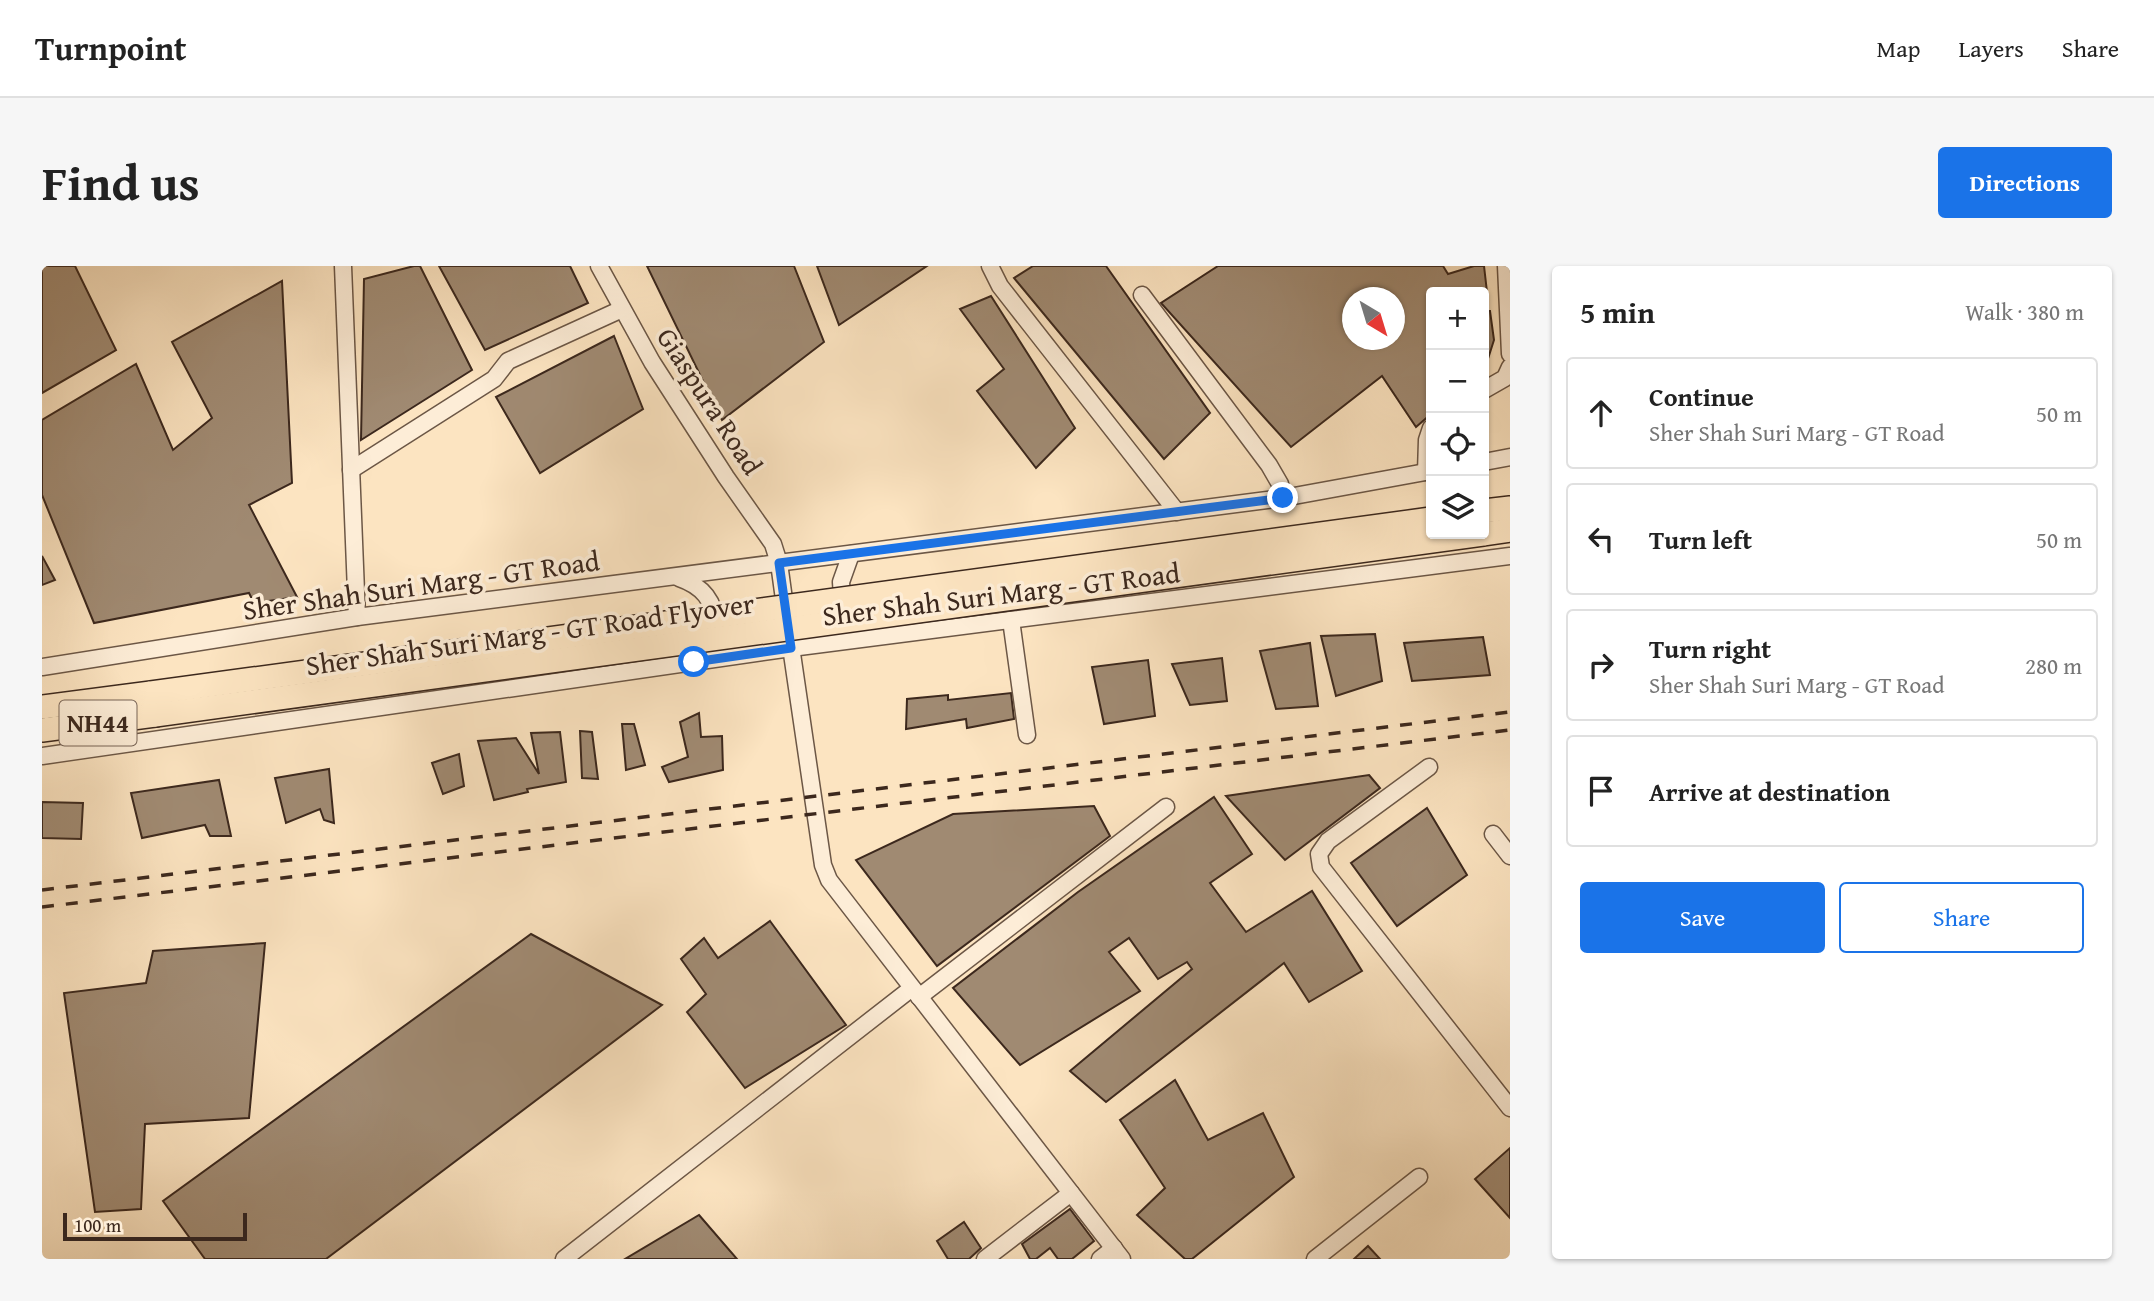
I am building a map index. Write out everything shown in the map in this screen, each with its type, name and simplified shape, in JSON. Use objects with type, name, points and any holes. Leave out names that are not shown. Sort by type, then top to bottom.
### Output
[{"type":"highway","points":[[1489,511],[1510,508]]},
{"type":"highway","name":"Sher Shah Suri Marg - GT Road Flyover","points":[[42,730],[153,704],[1426,520]]},
{"type":"highway","name":"Sher Shah Suri Marg - GT Road Flyover","points":[[1489,533],[1510,530]]},
{"type":"highway","name":"Sher Shah Suri Marg - GT Road Flyover","points":[[42,707],[153,704],[1444,539]]},
{"type":"street","points":[[343,266],[357,617]]},
{"type":"street","name":"Giaspura Road","points":[[598,266],[659,374],[774,544],[826,873],[1118,1254]]},
{"type":"street","points":[[990,266],[1000,286],[1177,512]]},
{"type":"street","points":[[1506,266],[1510,354]]},
{"type":"street","points":[[1142,295],[1269,465],[1280,484],[1283,498]]},
{"type":"street","points":[[351,470],[494,379],[508,361],[622,309]]},
{"type":"street","points":[[1489,387],[1505,378],[1510,367]]},
{"type":"street","points":[[1489,461],[1510,457]]},
{"type":"street","name":"Sher Shah Suri Marg - GT Road","points":[[42,667],[357,617],[1283,498],[1426,473]]},
{"type":"street","points":[[851,554],[844,567],[840,598],[844,613],[859,639]]},
{"type":"street","name":"Sher Shah Suri Marg - GT Road","points":[[42,756],[791,648],[1510,556]]},
{"type":"street","points":[[677,577],[694,583],[707,596],[715,613],[715,632],[707,649],[694,662]]},
{"type":"street","points":[[1011,620],[1027,735]]},
{"type":"street","points":[[1429,767],[1328,841],[1318,854],[1321,867],[1510,1108]]},
{"type":"street","points":[[564,1259],[916,992],[1166,807]]},
{"type":"street","points":[[1493,834],[1510,856]]},
{"type":"street","points":[[1315,1259],[1419,1177]]},
{"type":"street","points":[[985,1259],[1071,1193]]},
{"type":"street","points":[[1100,1259],[1118,1254]]},
{"type":"building","points":[[42,266],[75,266],[116,350],[42,393]]},
{"type":"building","points":[[420,266],[472,370],[361,440],[364,279]]},
{"type":"building","points":[[439,266],[570,266],[588,303],[485,350]]},
{"type":"building","points":[[647,266],[794,266],[824,342],[722,420]]},
{"type":"building","points":[[817,266],[927,266],[839,325]]},
{"type":"building","points":[[1033,266],[1106,266],[1210,413],[1164,459],[1014,278]]},
{"type":"building","points":[[1218,266],[1443,266],[1448,274],[1474,266],[1484,266],[1486,287],[1426,287],[1426,418],[1416,427],[1382,376],[1291,447],[1161,303]]},
{"type":"building","points":[[282,281],[292,483],[249,505],[297,597],[254,603],[249,593],[94,623],[42,495],[42,420],[136,364],[173,450],[212,418],[172,342]]},
{"type":"building","points":[[991,296],[1075,428],[1036,468],[977,391],[1004,369],[960,309]]},
{"type":"building","points":[[1489,311],[1490,311],[1494,340],[1489,356]]},
{"type":"building","points":[[614,336],[643,409],[540,473],[496,397]]},
{"type":"building","points":[[42,556],[55,580],[42,585]]},
{"type":"building","points":[[1375,634],[1382,681],[1336,696],[1321,636]]},
{"type":"building","points":[[1483,637],[1490,675],[1412,681],[1404,643]]},
{"type":"building","points":[[1310,643],[1318,706],[1276,709],[1260,651]]},
{"type":"building","points":[[1222,658],[1227,701],[1190,705],[1172,664]]},
{"type":"building","points":[[1148,660],[1155,716],[1104,724],[1092,667]]},
{"type":"building","points":[[1011,693],[1014,719],[967,728],[966,719],[906,729],[907,699],[948,695],[948,700]]},
{"type":"building","points":[[699,713],[701,737],[722,736],[723,770],[669,782],[662,767],[688,757],[680,722]]},
{"type":"building","points":[[622,724],[634,724],[645,765],[626,770]]},
{"type":"building","points":[[580,731],[592,732],[598,779],[582,778]]},
{"type":"building","points":[[560,732],[566,782],[527,789],[528,792],[494,800],[478,741],[516,738],[539,774],[531,733]]},
{"type":"building","points":[[459,754],[464,786],[443,794],[432,763]]},
{"type":"building","points":[[329,769],[334,823],[324,820],[320,809],[286,823],[275,778]]},
{"type":"building","points":[[1369,775],[1380,788],[1285,860],[1226,796]]},
{"type":"building","points":[[219,780],[231,836],[210,836],[205,825],[142,838],[131,793]]},
{"type":"building","points":[[1214,797],[1252,854],[1210,883],[1246,932],[1312,891],[1362,971],[1309,1002],[1284,963],[1106,1102],[1070,1071],[1192,969],[1187,962],[1158,979],[1129,938],[1109,952],[1140,991],[1020,1065],[953,988],[1078,892]]},
{"type":"building","points":[[42,802],[83,803],[81,839],[42,838]]},
{"type":"building","points":[[1094,806],[1110,836],[937,966],[856,860],[953,814]]},
{"type":"building","points":[[1427,808],[1467,875],[1397,926],[1351,863]]},
{"type":"building","points":[[770,921],[846,1025],[745,1088],[687,1012],[706,994],[681,959],[704,938],[718,958]]},
{"type":"building","points":[[531,934],[662,1005],[326,1259],[205,1259],[163,1201]]},
{"type":"building","points":[[265,943],[249,1118],[145,1124],[141,1209],[95,1212],[64,993],[146,983],[153,951]]},
{"type":"building","points":[[1175,1080],[1208,1140],[1263,1113],[1294,1177],[1192,1259],[1185,1259],[1137,1215],[1165,1188],[1120,1120]]},
{"type":"building","points":[[1510,1148],[1510,1218],[1475,1179]]},
{"type":"building","points":[[1070,1209],[1094,1241],[1072,1259],[1058,1259],[1050,1248],[1036,1259],[1030,1259],[1022,1244]]},
{"type":"building","points":[[699,1215],[737,1259],[625,1259]]},
{"type":"building","points":[[964,1222],[981,1248],[969,1259],[948,1259],[937,1241]]},
{"type":"building","points":[[1368,1246],[1380,1259],[1354,1259]]},
{"type":"railway","points":[[42,890],[1510,712]]},
{"type":"railway","points":[[42,907],[1510,730]]},
{"type":"route","points":[[694,662],[791,648],[779,563],[1283,498]]}]
